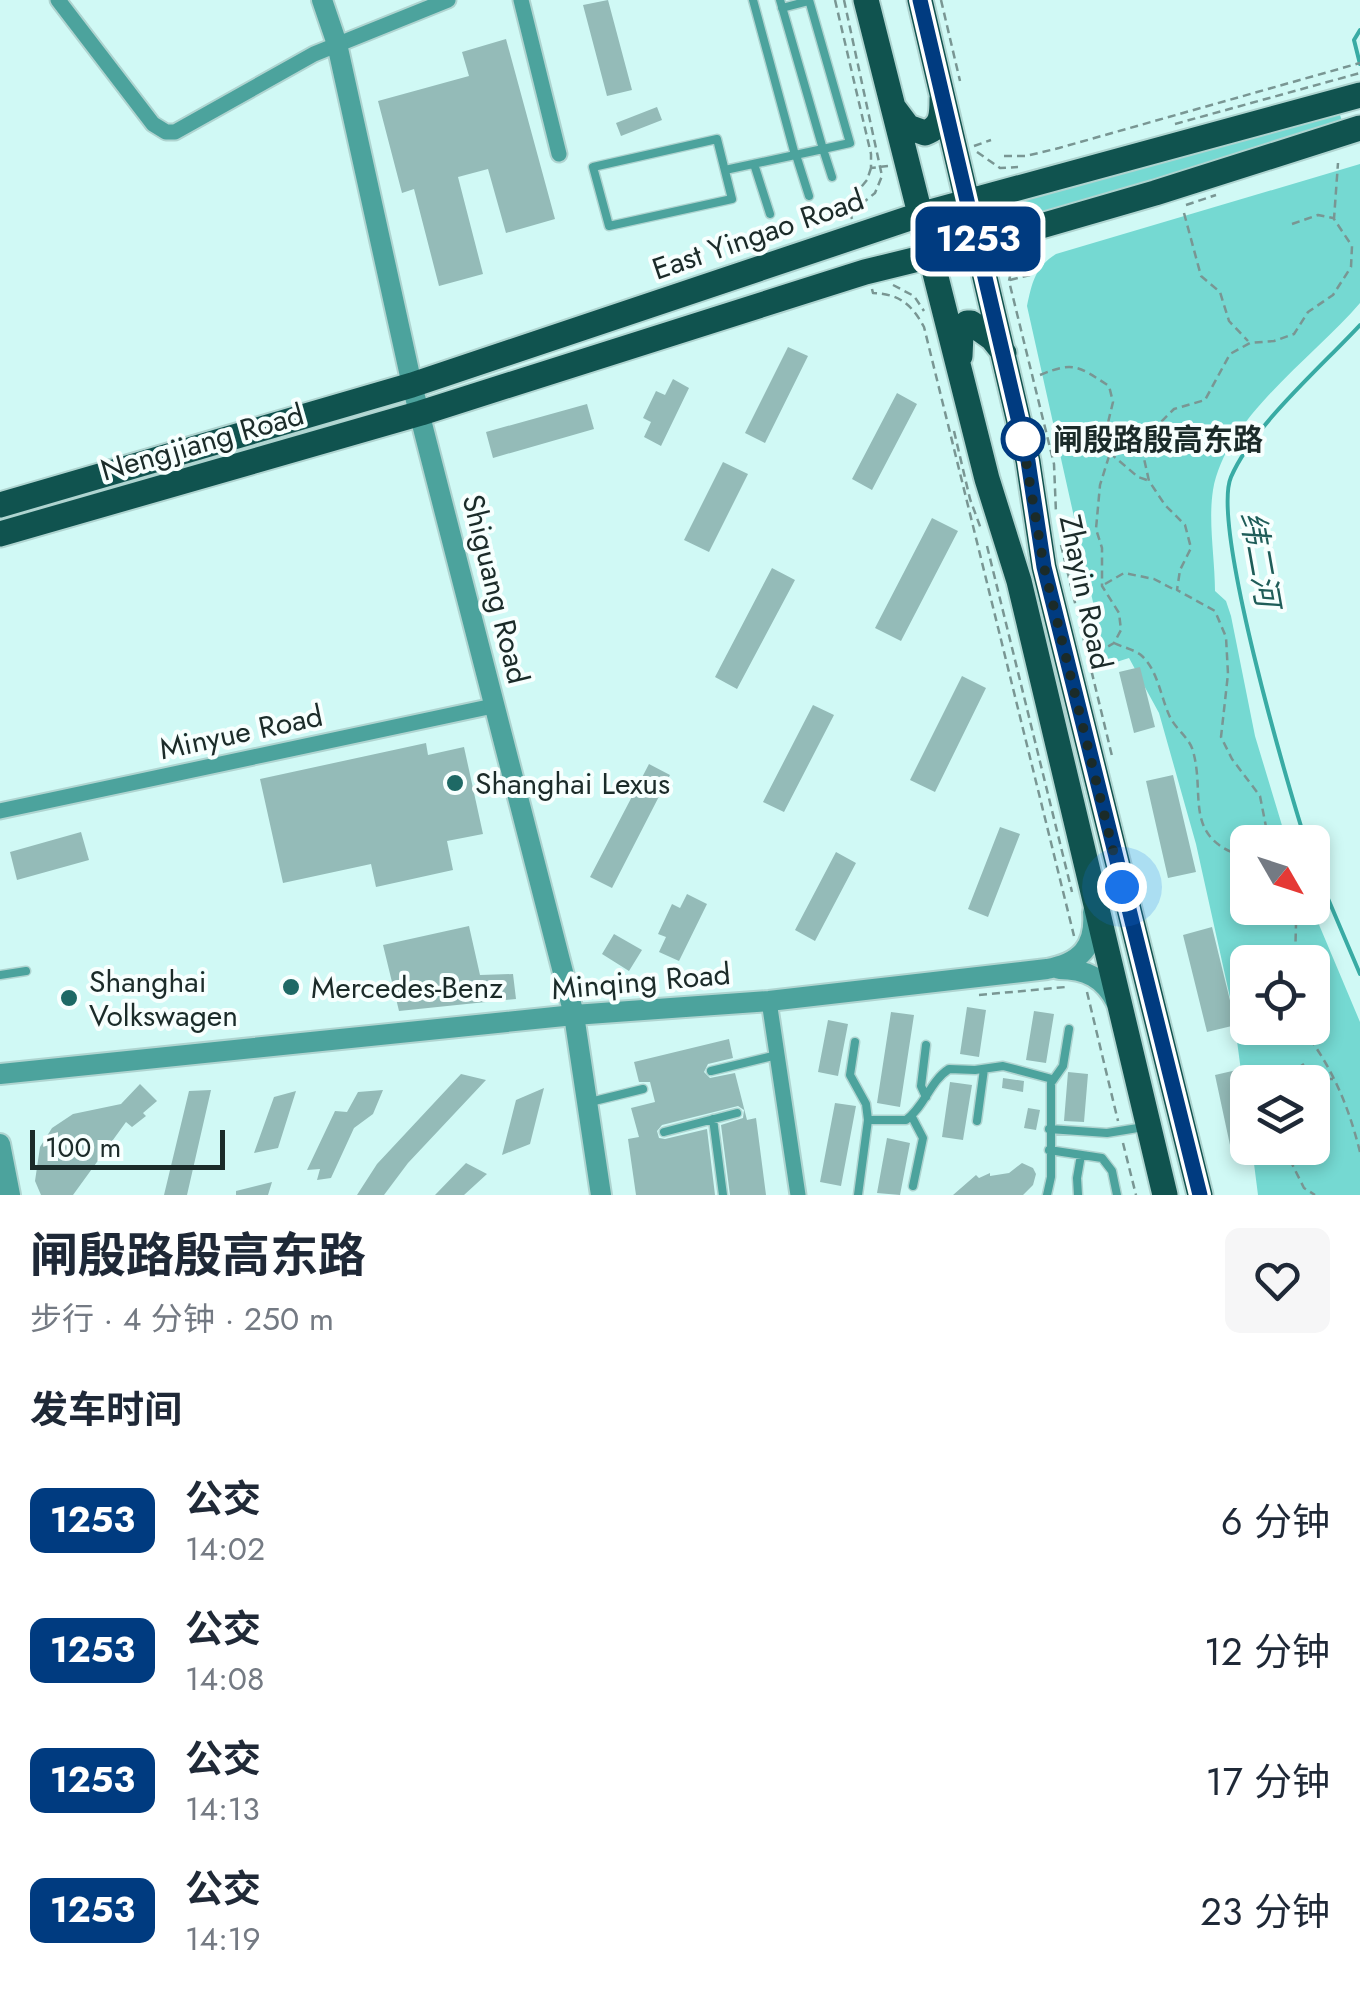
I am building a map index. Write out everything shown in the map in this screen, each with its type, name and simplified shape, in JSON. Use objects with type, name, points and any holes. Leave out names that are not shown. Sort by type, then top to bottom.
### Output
[{"type":"main road","name":"Zhayin Road","points":[[866,0],[930,257],[926,292],[962,378],[986,478],[1018,581],[1082,892],[1121,1011],[1165,1195]]},
{"type":"main road","name":"Zhayin Road","points":[[920,0],[941,95],[969,153],[968,201],[980,244],[1002,276],[1004,353],[1028,461],[1044,567],[1200,1195]]},
{"type":"main road","name":"East Yingao Road","points":[[412,385],[856,223],[918,214],[968,201],[1345,92]]},
{"type":"main road","points":[[894,108],[908,127],[925,133],[933,130],[942,116],[941,95]]},
{"type":"main road","points":[[421,413],[865,272],[980,244],[1355,130]]},
{"type":"main road","points":[[962,378],[960,342],[967,323],[983,330],[1004,353]]},
{"type":"main road","name":"Nengjiang Road","points":[[0,505],[412,385]]},
{"type":"main road","name":"Nengjiang Road","points":[[0,534],[421,413]]},
{"type":"street","points":[[58,0],[153,124],[166,132],[180,130],[336,44],[448,0]]},
{"type":"street","name":"Shiguang Road","points":[[322,0],[336,44],[412,385],[574,1015],[601,1195]]},
{"type":"street","points":[[521,0],[559,154]]},
{"type":"street","name":"Minyue Road","points":[[0,811],[494,706]]},
{"type":"street","points":[[1082,892],[1092,936],[1075,973],[1092,974],[1102,982],[1121,1011]]},
{"type":"street","name":"Minqing Road","points":[[0,1074],[574,1015],[769,1001],[1047,969],[1075,973]]},
{"type":"street","points":[[769,1001],[798,1195]]},
{"type":"street","points":[[0,1144],[10,1195]]},
{"type":"lane","points":[[753,0],[810,196]]},
{"type":"lane","points":[[726,170],[795,155],[822,150],[850,144],[809,1],[781,4],[822,150],[832,178]]},
{"type":"lane","points":[[717,139],[726,170],[732,198],[609,226],[592,168],[717,139]]},
{"type":"lane","points":[[754,164],[770,214]]},
{"type":"lane","points":[[0,975],[26,971]]},
{"type":"lane","points":[[1047,1195],[1051,1182],[1052,1079],[1063,1066],[1068,1029]]},
{"type":"lane","points":[[855,1042],[850,1074],[866,1104],[868,1120],[858,1195]]},
{"type":"lane","points":[[926,1046],[921,1086],[926,1097]]},
{"type":"lane","points":[[711,1071],[778,1055]]},
{"type":"lane","points":[[868,1120],[897,1122],[912,1117],[937,1078],[949,1069],[1003,1066],[1052,1079]]},
{"type":"lane","points":[[976,1120],[984,1070]]},
{"type":"lane","points":[[588,1103],[644,1089]]},
{"type":"lane","points":[[664,1132],[736,1113]]},
{"type":"lane","points":[[912,1117],[923,1138],[913,1186]]},
{"type":"lane","points":[[713,1119],[724,1195]]},
{"type":"lane","points":[[1049,1130],[1107,1133],[1148,1127]]},
{"type":"lane","points":[[1049,1150],[1107,1162],[1117,1195]]},
{"type":"lane","points":[[1078,1195],[1081,1155]]},
{"type":"path","points":[[844,0],[882,176],[856,223]]},
{"type":"path","points":[[1004,156],[1026,156],[1059,148],[1360,63]]},
{"type":"path","points":[[1345,92],[1360,73]]},
{"type":"path","points":[[969,153],[1000,168]]},
{"type":"path","points":[[1177,590],[1180,570],[1191,548],[1185,525],[1148,481],[1143,454],[1155,428],[1174,408],[1205,400],[1230,354],[1250,343],[1294,334],[1308,312],[1334,295],[1351,268],[1352,246],[1334,219],[1338,164]]},
{"type":"path","points":[[856,223],[847,204],[867,180],[871,168]]},
{"type":"path","points":[[882,176],[908,169]]},
{"type":"path","points":[[1184,212],[1202,276],[1220,292],[1230,321],[1250,343]]},
{"type":"path","points":[[1292,224],[1318,215],[1334,219]]},
{"type":"path","points":[[1002,276],[1032,248]]},
{"type":"path","points":[[865,272],[874,293],[906,302],[924,328],[1072,927],[1075,973],[1085,984],[1105,1070]]},
{"type":"path","name":"Zhayin Road","points":[[1002,276],[1054,464],[1056,515]]},
{"type":"path","points":[[889,284],[926,292],[924,310],[970,498],[983,532]]},
{"type":"path","points":[[1040,375],[1066,364],[1082,368],[1109,386],[1114,402],[1106,432],[1110,452],[1096,508],[1102,586],[1119,613],[1121,630],[1114,644],[1097,653]]},
{"type":"path","points":[[1110,452],[1148,481]]},
{"type":"path","name":"Zhayin Road","points":[[1059,536],[1112,759]]},
{"type":"path","points":[[986,542],[1082,892]]},
{"type":"path","points":[[1102,586],[1124,573],[1154,579],[1215,611],[1226,636],[1228,674],[1221,737],[1260,796],[1266,825]]},
{"type":"path","points":[[1114,644],[1142,655],[1172,720],[1192,747],[1196,805],[1204,827],[1230,851]]},
{"type":"path","points":[[978,995],[1075,973]]},
{"type":"path","points":[[1315,1045],[1328,1062],[1349,1106],[1360,1152]]},
{"type":"path","points":[[1330,1078],[1335,1078]]},
{"type":"path","points":[[1292,1165],[1304,1188],[1316,1195]]},
{"type":"shaded area","points":[[1339,112],[1342,121],[1028,218],[1022,196]]},
{"type":"shaded area","points":[[1360,164],[1360,303],[1253,413],[1221,463],[1213,490],[1215,591],[1226,601],[1231,616],[1255,736],[1282,825],[1230,825],[1230,925],[1319,925],[1328,945],[1230,945],[1230,997],[1196,844],[1159,713],[1129,658],[1107,665],[1027,306],[1039,270],[1049,259]]},
{"type":"shaded area","points":[[1330,951],[1360,1022],[1360,1195],[1258,1195],[1254,1165],[1330,1165],[1330,1065],[1240,1065],[1238,1045],[1330,1045]]},
{"type":"building","points":[[608,0],[632,90],[607,96],[583,5]]},
{"type":"building","points":[[506,39],[555,219],[506,233],[488,169],[458,177],[483,274],[439,286],[414,189],[402,193],[378,101],[469,76],[462,52]]},
{"type":"building","points":[[657,107],[662,120],[621,136],[616,123]]},
{"type":"building","points":[[788,347],[808,356],[765,443],[745,433]]},
{"type":"building","points":[[673,379],[689,388],[661,446],[644,437],[651,422],[643,418],[656,391],[665,395]]},
{"type":"building","points":[[897,393],[917,404],[872,490],[852,479]]},
{"type":"building","points":[[587,404],[594,429],[493,458],[486,432]]},
{"type":"building","points":[[723,462],[748,474],[709,552],[684,540]]},
{"type":"building","points":[[932,518],[958,531],[901,641],[875,628]]},
{"type":"building","points":[[772,568],[795,580],[737,689],[715,677]]},
{"type":"building","points":[[1140,667],[1155,727],[1134,733],[1119,672]]},
{"type":"building","points":[[962,676],[986,688],[935,792],[910,780]]},
{"type":"building","points":[[813,705],[834,715],[784,812],[763,802]]},
{"type":"building","points":[[426,743],[428,755],[464,747],[483,834],[447,841],[453,870],[376,887],[371,864],[283,883],[260,779]]},
{"type":"building","points":[[649,764],[670,775],[612,888],[590,877]]},
{"type":"building","points":[[1173,775],[1196,872],[1168,878],[1146,781]]},
{"type":"building","points":[[1000,827],[1020,834],[988,917],[968,909]]},
{"type":"building","points":[[81,832],[89,860],[17,880],[10,852]]},
{"type":"building","points":[[836,852],[856,863],[815,941],[795,930]]},
{"type":"building","points":[[687,894],[707,904],[679,961],[659,952],[666,937],[658,934],[672,904],[680,908]]},
{"type":"building","points":[[469,926],[480,975],[513,974],[516,999],[399,1011],[383,945]]},
{"type":"building","points":[[1212,927],[1230,1000],[1230,1026],[1207,1032],[1183,935]]},
{"type":"building","points":[[614,934],[642,950],[629,971],[602,954]]},
{"type":"building","points":[[967,1007],[986,1010],[979,1057],[960,1054]]},
{"type":"building","points":[[1034,1011],[1054,1014],[1046,1063],[1026,1060]]},
{"type":"building","points":[[891,1012],[914,1015],[900,1107],[877,1103]]},
{"type":"building","points":[[828,1020],[848,1024],[838,1076],[818,1072]]},
{"type":"building","points":[[729,1039],[733,1058],[708,1064],[704,1072],[710,1078],[735,1073],[747,1120],[756,1118],[766,1195],[730,1195],[721,1125],[743,1118],[744,1110],[738,1106],[662,1125],[657,1131],[659,1138],[665,1139],[707,1129],[715,1195],[636,1195],[628,1139],[639,1137],[631,1108],[655,1102],[650,1082],[639,1082],[634,1062]]},
{"type":"building","points":[[1068,1072],[1088,1074],[1084,1122],[1064,1121]]},
{"type":"building","points":[[1230,1072],[1230,1145],[1215,1075]]},
{"type":"building","points":[[461,1074],[486,1080],[408,1163],[384,1195],[357,1195],[377,1164]]},
{"type":"building","points":[[1003,1078],[1024,1081],[1023,1092],[1002,1088]]},
{"type":"building","points":[[950,1082],[972,1085],[963,1140],[942,1137]]},
{"type":"building","points":[[140,1084],[157,1101],[143,1113],[146,1116],[132,1127],[126,1122],[73,1195],[41,1195],[35,1181],[40,1147],[52,1128],[73,1114],[121,1104]]},
{"type":"building","points":[[544,1088],[530,1144],[502,1155],[516,1100]]},
{"type":"building","points":[[211,1090],[187,1195],[164,1195],[189,1091]]},
{"type":"building","points":[[383,1090],[373,1114],[354,1128],[331,1178],[317,1180],[320,1169],[307,1170],[335,1111],[347,1112],[358,1092]]},
{"type":"building","points":[[296,1091],[278,1148],[254,1153],[274,1097]]},
{"type":"building","points":[[835,1103],[856,1106],[841,1186],[820,1182]]},
{"type":"building","points":[[1028,1108],[1040,1110],[1036,1130],[1024,1128]]},
{"type":"building","points":[[887,1138],[910,1143],[900,1195],[877,1193]]},
{"type":"building","points":[[466,1163],[487,1174],[464,1195],[435,1195]]},
{"type":"building","points":[[1022,1163],[1036,1174],[1033,1185],[1023,1195],[953,1195],[976,1175],[979,1178],[990,1173],[1009,1173]]},
{"type":"building","points":[[272,1182],[268,1195],[236,1195],[236,1191]]},
{"type":"waterway","name":"纬二河","points":[[1360,30],[1354,40],[1360,64]]},
{"type":"waterway","name":"纬二河","points":[[1301,825],[1241,598],[1228,504],[1231,477],[1255,438],[1360,325]]},
{"type":"waterway","name":"纬二河","points":[[1330,903],[1360,974]]},
{"type":"bus line","name":"1253","points":[[920,0],[1028,461],[1044,567],[1200,1195]]},
{"type":"place","name":"闸殷路殷高东路","points":[[1023,439]]},
{"type":"place","name":"Shanghai Lexus","points":[[455,783]]},
{"type":"place","name":"Mercedes-Benz","points":[[291,987]]},
{"type":"place","name":"Shanghai Volkswagen","points":[[69,998]]},
{"type":"route","points":[[1023,439],[1020,425],[1044,567],[1122,887]]}]
